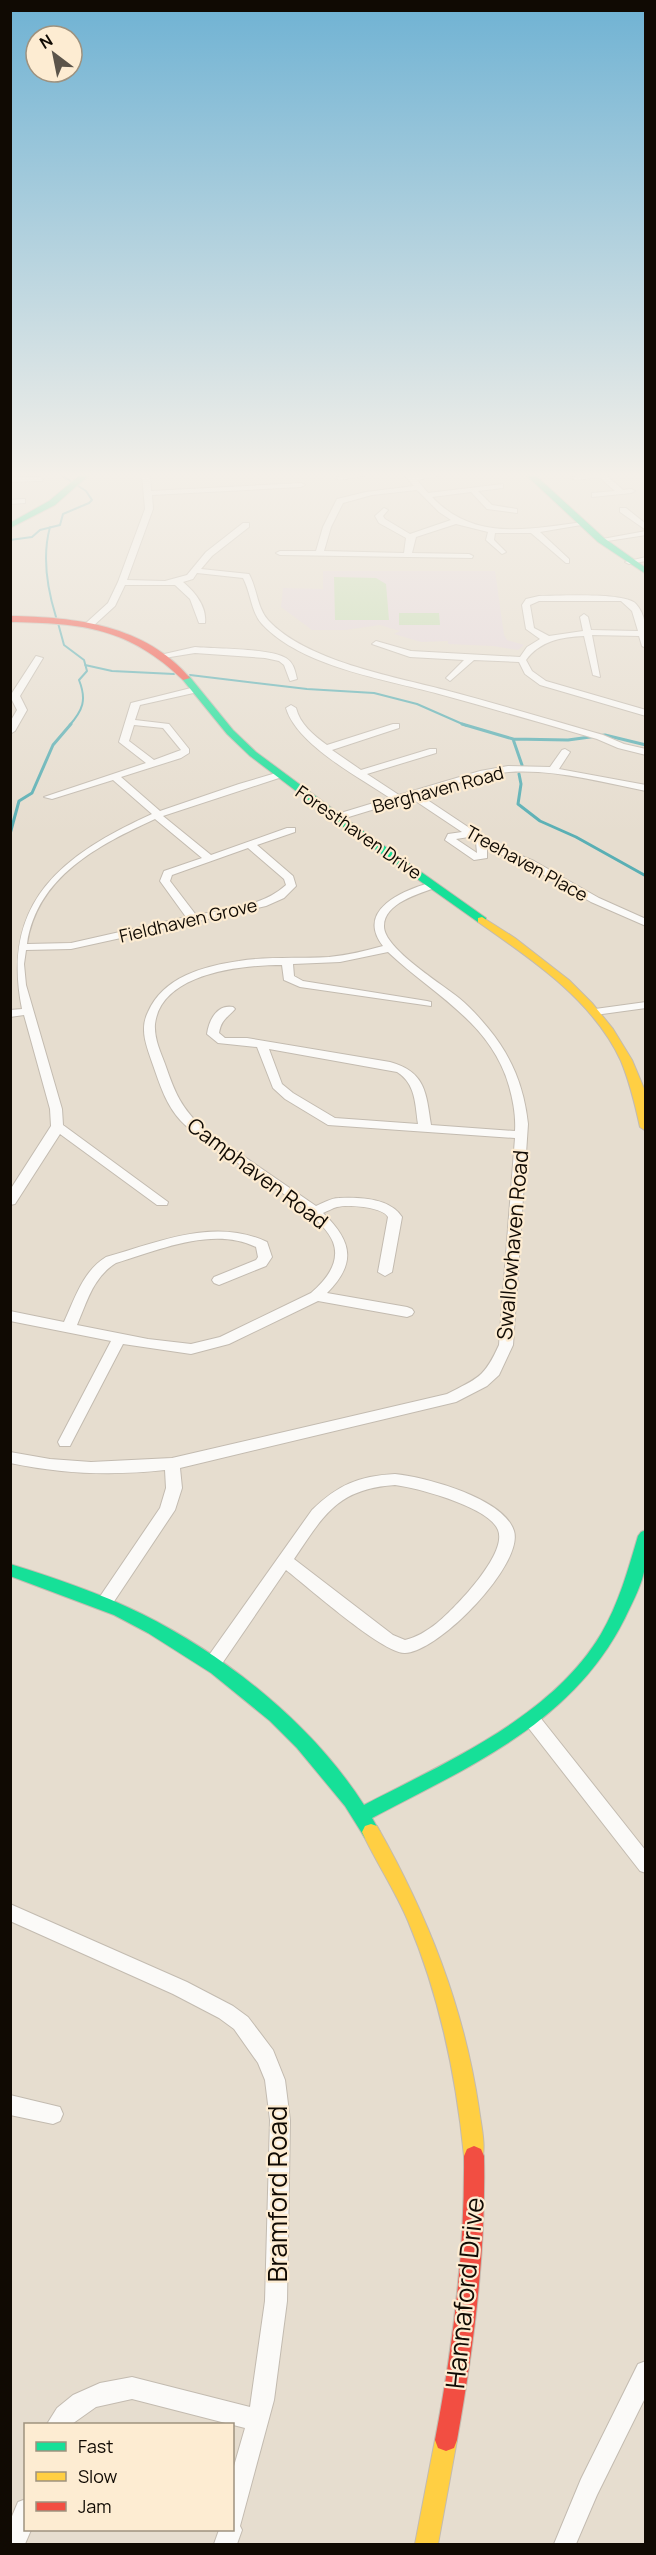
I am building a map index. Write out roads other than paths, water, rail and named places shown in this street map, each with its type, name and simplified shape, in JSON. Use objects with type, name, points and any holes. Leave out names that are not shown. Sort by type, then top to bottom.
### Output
[{"type":"street","points":[[89,625],[111,604],[116,594]]},
{"type":"street","points":[[191,594],[198,606],[202,621]]},
{"type":"street","points":[[253,594],[266,623],[280,635],[320,656],[645,752]]},
{"type":"street","points":[[547,639],[530,629],[526,605],[532,600],[627,600],[636,606],[645,646]]},
{"type":"street","points":[[584,618],[597,675]]},
{"type":"street","name":"Foresthaven Drive","points":[[10,619],[52,620],[89,625],[135,638],[164,655],[241,743],[279,775],[556,973],[596,1012],[614,1037],[632,1071],[640,1095],[645,1127]]},
{"type":"street","points":[[522,660],[530,648],[547,639],[587,634],[644,634]]},
{"type":"street","points":[[376,644],[410,654],[522,660]]},
{"type":"street","points":[[164,655],[189,650],[272,656],[288,664],[293,679]]},
{"type":"street","points":[[450,678],[472,657]]},
{"type":"street","points":[[10,731],[22,710],[15,696],[39,658]]},
{"type":"street","points":[[522,660],[531,676],[543,683],[645,713]]},
{"type":"street","points":[[153,764],[125,744],[124,740],[138,702],[195,690]]},
{"type":"street","points":[[291,708],[292,719],[325,749],[398,799]]},
{"type":"street","points":[[49,797],[181,755],[186,749],[166,726],[129,722]]},
{"type":"street","points":[[325,749],[396,726]]},
{"type":"street","points":[[361,773],[433,751]]},
{"type":"street","points":[[553,770],[564,752]]},
{"type":"street","name":"Berghaven Road","points":[[338,817],[495,770],[520,768],[553,770],[645,788]]},
{"type":"street","points":[[10,1201],[57,1126],[56,1109],[19,976],[23,929],[32,908],[53,880],[96,845],[130,825],[279,775]]},
{"type":"street","points":[[114,777],[209,858]]},
{"type":"street","name":"Treehaven Place","points":[[413,795],[476,838],[530,862],[595,900],[645,923]]},
{"type":"street","points":[[193,919],[165,881],[171,871],[291,830]]},
{"type":"street","name":"Fieldhaven Grove","points":[[20,947],[71,946],[266,903],[288,890],[291,886],[289,878],[249,844]]},
{"type":"street","points":[[389,948],[380,935],[378,926],[387,909],[401,898],[433,885]]},
{"type":"street","name":"Camphaven Road","points":[[12,1318],[69,1326],[119,1339],[175,1348],[205,1346],[224,1341],[316,1296],[337,1273],[342,1252],[335,1233],[314,1212],[207,1137],[183,1116],[168,1090],[150,1041],[149,1030],[153,1012],[160,1000],[177,985],[219,968],[254,962],[339,959],[389,948]]},
{"type":"street","name":"Swallowhaven Road","points":[[10,1457],[82,1468],[133,1469],[172,1464],[432,1404],[466,1391],[494,1371],[506,1345],[510,1312],[521,1135],[521,1113],[514,1078],[494,1042],[461,1005],[389,948]]},
{"type":"street","points":[[287,960],[288,978],[300,984],[426,1004]]},
{"type":"street","points":[[596,1012],[645,1005]]},
{"type":"street","points":[[229,1009],[216,1020],[213,1034],[222,1041],[247,1042],[390,1066],[407,1071],[417,1084],[425,1129]]},
{"type":"street","points":[[10,1014],[28,1011]]},
{"type":"street","points":[[262,1046],[277,1085],[324,1118],[338,1124],[521,1135]]},
{"type":"street","points":[[57,1126],[162,1202]]},
{"type":"street","points":[[314,1212],[338,1202],[380,1205],[391,1210],[394,1217],[385,1272]]},
{"type":"street","points":[[69,1326],[101,1265],[111,1260],[221,1234],[242,1235],[262,1245],[265,1257],[261,1263],[219,1280]]},
{"type":"street","points":[[316,1296],[407,1312]]},
{"type":"street","points":[[65,1442],[119,1339]]},
{"type":"street","points":[[105,1602],[167,1510],[174,1488],[172,1464]]},
{"type":"street","points":[[213,1663],[326,1503],[347,1489],[384,1480],[404,1479],[440,1487],[501,1521],[507,1534],[507,1546],[499,1561],[468,1603],[429,1639],[404,1647],[387,1640],[286,1562]]},
{"type":"street","points":[[362,1815],[487,1750],[533,1720],[573,1685],[608,1640],[632,1593],[640,1567],[645,1536]]},
{"type":"street","name":"Hannaford Drive","points":[[10,1570],[105,1602],[163,1631],[213,1663],[281,1719],[321,1762],[362,1815],[416,1914],[453,2019],[464,2076],[475,2181],[473,2247],[464,2342],[426,2544]]},
{"type":"street","points":[[533,1720],[645,1865]]},
{"type":"street","name":"Bramford Road","points":[[10,1912],[180,1988],[226,2012],[241,2024],[266,2057],[276,2088],[279,2142],[276,2301],[268,2375],[234,2510]]},
{"type":"street","points":[[10,2105],[53,2114]]},
{"type":"street","points":[[565,2544],[589,2487],[645,2372]]},
{"type":"street","points":[[59,2423],[73,2408],[90,2397],[111,2390],[132,2388],[258,2420]]},
{"type":"street","points":[[14,2544],[24,2516]]},
{"type":"waterway","points":[[50,594],[56,617]]},
{"type":"waterway","points":[[58,623],[64,645],[84,660],[85,665]]},
{"type":"waterway","points":[[69,726],[78,715],[82,704],[83,693],[79,680],[87,671],[85,665]]},
{"type":"waterway","points":[[85,665],[112,671],[174,674]]},
{"type":"waterway","points":[[190,675],[307,689],[374,693],[417,704],[463,724]]},
{"type":"waterway","points":[[10,834],[19,801],[32,793],[53,745],[71,724]]},
{"type":"waterway","points":[[463,724],[513,739]]},
{"type":"waterway","points":[[513,739],[568,740],[605,735],[646,745]]},
{"type":"waterway","points":[[513,739],[522,765]]},
{"type":"waterway","points":[[519,774],[521,784],[518,804],[540,821],[576,837],[646,876]]}]
